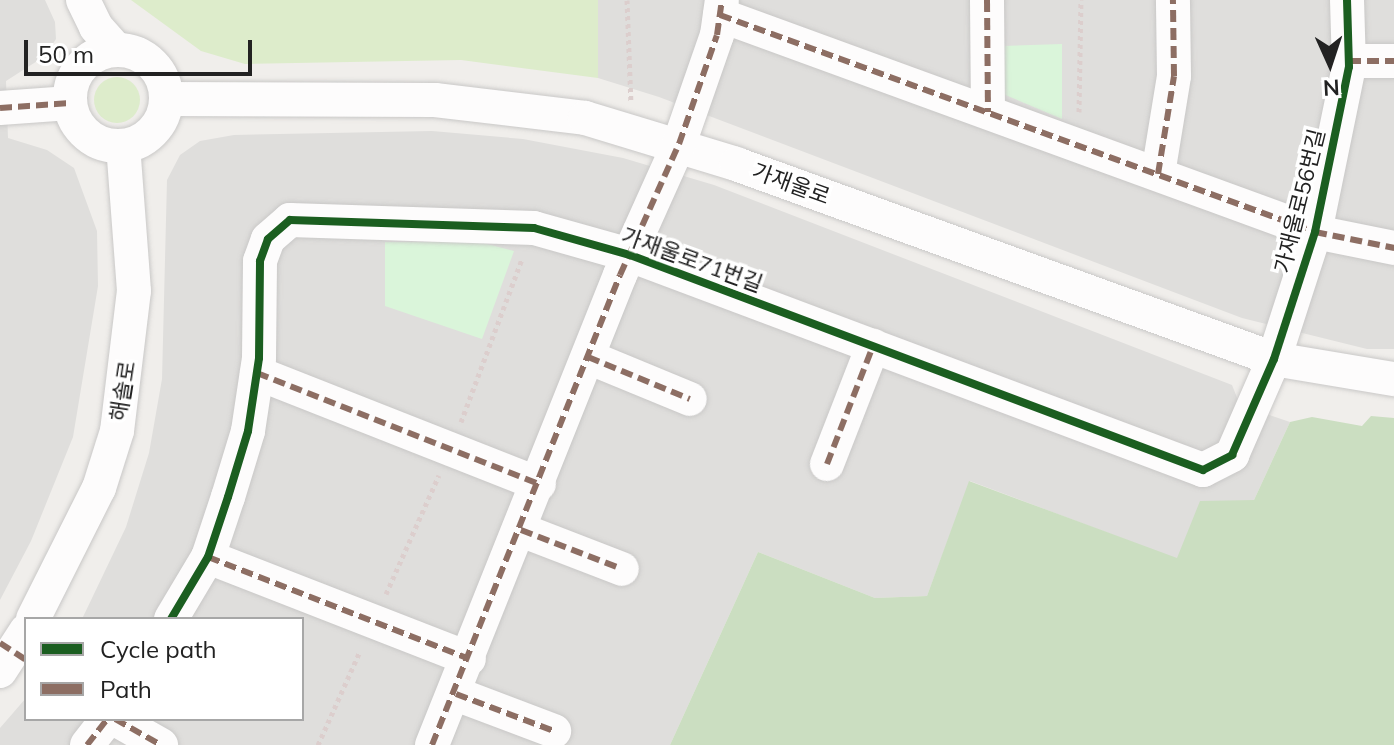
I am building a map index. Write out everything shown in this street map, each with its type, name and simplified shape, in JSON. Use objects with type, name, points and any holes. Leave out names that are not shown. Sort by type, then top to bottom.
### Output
[{"type":"street","points":[[987,0],[988,112]]},
{"type":"street","points":[[1158,174],[1174,76],[1173,0]]},
{"type":"street","name":"가재울로56번길","points":[[1274,359],[1315,232],[1349,61],[1347,0]]},
{"type":"street","name":"가재울로56번길","points":[[679,144],[721,7],[988,112],[1315,232]]},
{"type":"street","points":[[96,35],[148,60],[159,72],[166,99],[152,133],[123,146],[94,140],[82,130],[70,103],[71,87],[96,35]]},
{"type":"street","points":[[1349,61],[1394,61]]},
{"type":"street","name":"가재울로","points":[[166,99],[435,100],[585,118],[679,144],[1274,359],[1394,379]]},
{"type":"street","points":[[0,108],[70,103]]},
{"type":"street","name":"가재울로71번길","points":[[432,745],[456,694],[588,357],[679,144]]},
{"type":"street","name":"해솔로","points":[[34,617],[99,488],[117,431],[134,291],[123,146]]},
{"type":"street","name":"가재울로71번길","points":[[172,617],[208,557],[248,431],[257,373],[260,261],[268,239],[290,220],[534,228],[630,255],[1203,470],[1232,455],[1274,359]]},
{"type":"street","points":[[1315,232],[1394,248]]},
{"type":"street","points":[[827,464],[873,346]]},
{"type":"street","points":[[588,357],[690,399]]},
{"type":"street","points":[[257,373],[539,484]]},
{"type":"street","points":[[521,530],[622,569]]},
{"type":"street","points":[[208,557],[469,659]]},
{"type":"street","points":[[456,694],[554,731]]},
{"type":"street","points":[[87,745],[105,721]]},
{"type":"street","points":[[119,721],[161,745]]},
{"type":"path","points":[[627,0],[632,131]]},
{"type":"path","points":[[1079,145],[1081,0]]},
{"type":"path","points":[[318,745],[450,449],[534,228]]},
{"type":"shaded area","points":[[0,0],[45,0],[55,22],[56,39],[45,56],[6,81],[8,138],[47,150],[74,168],[97,231],[98,286],[73,437],[31,541],[0,600]]},
{"type":"shaded area","points":[[598,0],[1394,0],[1394,349],[1367,349],[1242,318],[659,97],[598,78]]},
{"type":"shaded area","points":[[432,131],[523,139],[623,158],[714,185],[1232,385],[1240,405],[1290,422],[1254,500],[1177,559],[970,481],[927,596],[875,598],[758,552],[670,745],[0,745],[0,728],[24,700],[24,721],[304,721],[304,617],[83,617],[126,527],[149,453],[162,379],[167,180],[180,155],[200,141],[234,135]]},
{"type":"green space","points":[[131,0],[598,0],[598,78],[461,60],[245,64],[201,51]]},
{"type":"green space","points":[[1062,44],[1062,119],[1003,94],[1002,46]]},
{"type":"green space","points":[[117,77],[134,83],[140,100],[134,117],[117,123],[100,117],[94,100],[100,83]]},
{"type":"green space","points":[[385,242],[480,242],[514,251],[482,339],[385,306]]},
{"type":"green space","points":[[1371,416],[1394,418],[1394,745],[670,745],[758,552],[875,598],[927,596],[969,481],[1177,558],[1200,501],[1254,500],[1290,422],[1312,417],[1362,426]]},
{"type":"marked path","points":[[432,745],[620,275],[679,144],[717,35],[722,0]]},
{"type":"marked path","points":[[987,0],[988,112]]},
{"type":"marked path","points":[[1158,174],[1174,76],[1173,0]]},
{"type":"marked path","points":[[720,15],[1315,232],[1394,248]]},
{"type":"marked path","points":[[1349,61],[1394,61]]},
{"type":"marked path","points":[[0,108],[70,103]]},
{"type":"marked path","points":[[827,464],[873,346]]},
{"type":"marked path","points":[[588,357],[690,399]]},
{"type":"marked path","points":[[257,373],[539,484]]},
{"type":"marked path","points":[[521,530],[622,569]]},
{"type":"marked path","points":[[208,557],[469,659]]},
{"type":"marked path","points":[[0,643],[24,659]]},
{"type":"marked path","points":[[456,694],[554,731]]},
{"type":"marked path","points":[[87,745],[105,721]]},
{"type":"marked path","points":[[119,721],[161,745]]},
{"type":"cycle path","points":[[172,617],[208,557],[248,431],[259,358],[260,261],[268,239],[290,220],[534,228],[630,255],[1203,470],[1232,455],[1274,359],[1315,232],[1349,67],[1347,0]]}]
